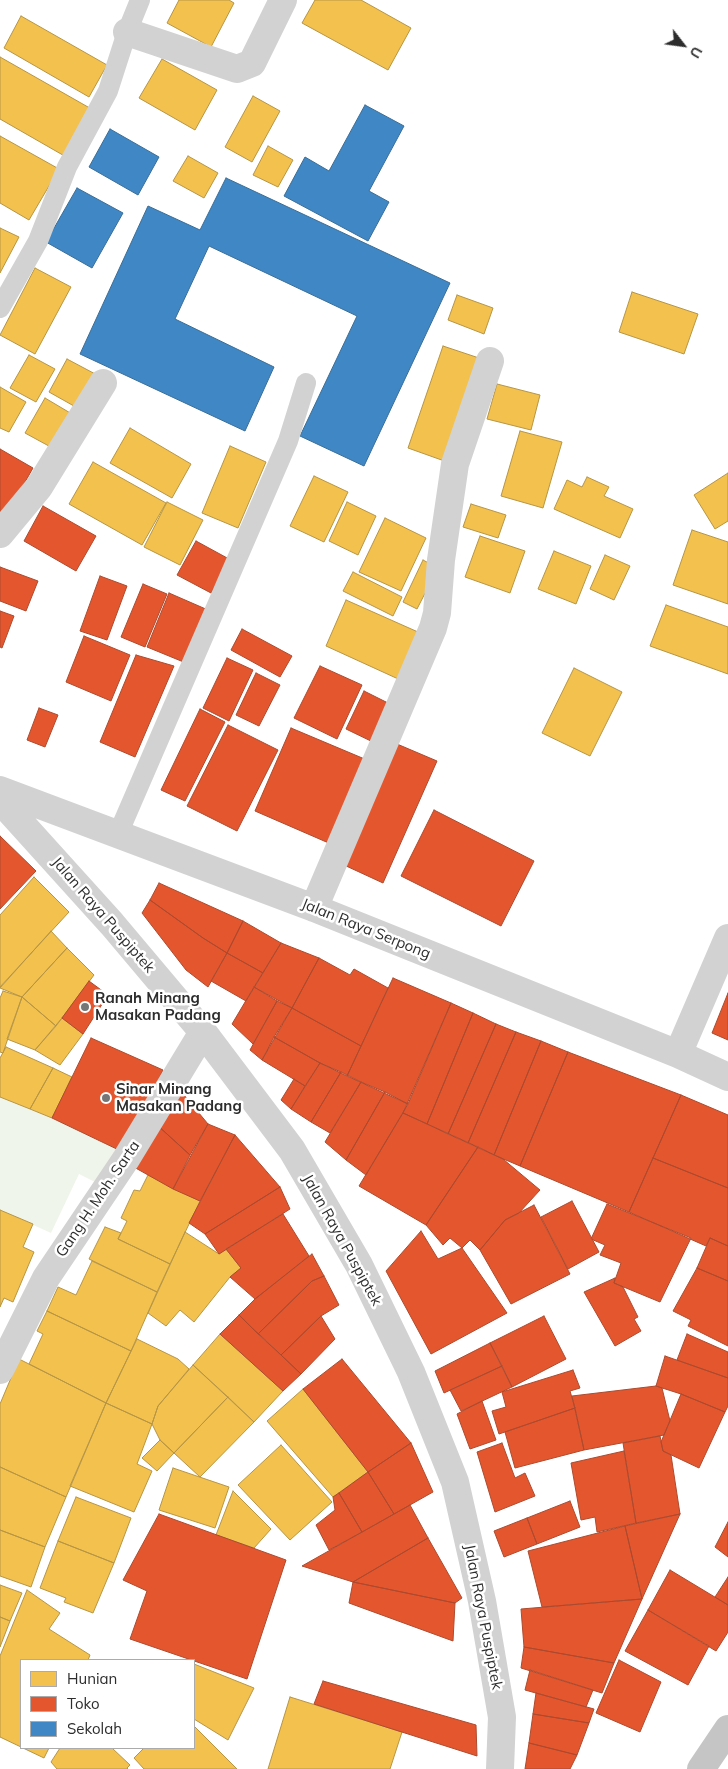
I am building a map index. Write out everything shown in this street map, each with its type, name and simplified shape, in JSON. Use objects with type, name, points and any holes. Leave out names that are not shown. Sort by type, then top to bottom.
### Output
[{"type":"main road","points":[[701,1769],[728,1729]]},
{"type":"street","points":[[127,32],[237,69],[252,63],[283,0]]},
{"type":"street","points":[[314,908],[433,628],[455,464],[490,361]]},
{"type":"street","points":[[0,534],[39,487],[102,383]]},
{"type":"street","name":"Jalan Raya Serpong","points":[[0,790],[314,908],[678,1054],[728,1077]]},
{"type":"street","name":"Jalan Raya Puspiptek","points":[[0,800],[112,924],[203,1032],[292,1150],[359,1265],[411,1372],[455,1482],[482,1602],[502,1717],[500,1769]]},
{"type":"street","points":[[678,1054],[728,938]]},
{"type":"street","name":"Gang H. Moh. Sarta","points":[[0,1370],[46,1278],[126,1159],[203,1032]]},
{"type":"lane","points":[[0,308],[38,241],[66,166],[108,91],[127,32],[140,0]]},
{"type":"lane","points":[[118,834],[288,441],[306,383]]},
{"type":"shaded area","points":[[0,1097],[52,1118],[123,1152],[95,1182],[79,1174],[51,1233],[0,1210]]},
{"type":"building: Hunian","points":[[179,0],[229,0],[234,3],[211,47],[167,23]]},
{"type":"building: Hunian","points":[[315,0],[361,0],[411,28],[388,70],[302,23]]},
{"type":"building: Hunian","points":[[21,16],[107,65],[89,97],[4,48]]},
{"type":"building: Hunian","points":[[0,57],[95,111],[68,158],[0,119]]},
{"type":"building: Hunian","points":[[162,59],[217,90],[195,130],[139,98]]},
{"type":"building: Hunian","points":[[253,96],[280,111],[252,162],[225,147]]},
{"type":"building: Hunian","points":[[0,136],[59,169],[29,220],[0,203]]},
{"type":"building: Hunian","points":[[268,146],[293,160],[278,187],[253,175]]},
{"type":"building: Hunian","points":[[188,156],[218,173],[204,198],[173,181]]},
{"type":"building: Hunian","points":[[0,228],[19,237],[0,273]]},
{"type":"building: Hunian","points":[[35,268],[71,287],[35,354],[0,335]]},
{"type":"building: Hunian","points":[[632,292],[698,314],[684,354],[619,332]]},
{"type":"building: Hunian","points":[[457,295],[493,308],[484,334],[448,320]]},
{"type":"building: Hunian","points":[[443,346],[485,360],[450,463],[408,448]]},
{"type":"building: Hunian","points":[[29,355],[55,369],[36,402],[10,388]]},
{"type":"building: Hunian","points":[[67,359],[99,376],[81,410],[49,392]]},
{"type":"building: Hunian","points":[[497,384],[540,395],[531,430],[487,419]]},
{"type":"building: Hunian","points":[[0,387],[26,402],[9,432],[0,428]]},
{"type":"building: Hunian","points":[[45,398],[77,417],[58,451],[25,433]]},
{"type":"building: Hunian","points":[[130,428],[191,464],[172,498],[110,463]]},
{"type":"building: Hunian","points":[[520,431],[562,442],[543,508],[501,496]]},
{"type":"building: Hunian","points":[[230,446],[266,462],[238,528],[202,513]]},
{"type":"building: Hunian","points":[[93,462],[166,503],[142,545],[69,504]]},
{"type":"building: Hunian","points":[[728,473],[728,521],[715,529],[694,495]]},
{"type":"building: Hunian","points":[[314,476],[348,492],[324,542],[290,526]]},
{"type":"building: Hunian","points":[[587,477],[609,487],[604,496],[633,509],[620,538],[554,509],[567,480],[582,487]]},
{"type":"building: Hunian","points":[[167,502],[203,520],[180,565],[144,547]]},
{"type":"building: Hunian","points":[[347,502],[376,516],[358,555],[329,541]]},
{"type":"building: Hunian","points":[[471,504],[506,515],[498,538],[463,527]]},
{"type":"building: Hunian","points":[[385,518],[426,538],[401,591],[359,572]]},
{"type":"building: Hunian","points":[[692,530],[728,542],[728,604],[673,585]]},
{"type":"building: Hunian","points":[[480,536],[525,551],[510,593],[465,577]]},
{"type":"building: Hunian","points":[[554,551],[591,566],[576,604],[538,589]]},
{"type":"building: Hunian","points":[[605,555],[630,566],[614,600],[590,589]]},
{"type":"building: Hunian","points":[[423,560],[438,568],[417,609],[403,602]]},
{"type":"building: Hunian","points":[[353,572],[402,597],[393,616],[343,591]]},
{"type":"building: Hunian","points":[[346,600],[427,636],[407,683],[326,646]]},
{"type":"building: Hunian","points":[[666,605],[728,627],[728,674],[650,646]]},
{"type":"building: Hunian","points":[[574,668],[622,692],[590,756],[542,733]]},
{"type":"building: Hunian","points":[[34,877],[69,912],[0,987],[0,915]]},
{"type":"building: Hunian","points":[[51,931],[67,948],[22,997],[0,988]]},
{"type":"building: Hunian","points":[[67,948],[94,975],[56,1026],[22,997]]},
{"type":"building: Hunian","points":[[3,991],[22,997],[3,1053],[0,1052],[0,998]]},
{"type":"building: Hunian","points":[[22,997],[56,1026],[35,1050],[7,1039]]},
{"type":"building: Hunian","points":[[62,1018],[83,1034],[60,1065],[35,1050]]},
{"type":"building: Hunian","points":[[6,1047],[53,1068],[30,1109],[0,1097],[0,1058]]},
{"type":"building: Hunian","points":[[53,1068],[72,1077],[52,1118],[30,1109]]},
{"type":"building: Hunian","points":[[148,1175],[200,1201],[170,1264],[118,1239],[127,1221],[121,1218],[134,1190],[140,1191]]},
{"type":"building: Hunian","points":[[0,1210],[33,1224],[23,1247],[34,1252],[13,1302],[4,1298],[0,1307]]},
{"type":"building: Hunian","points":[[105,1227],[121,1233],[118,1239],[170,1264],[157,1292],[89,1259]]},
{"type":"building: Hunian","points":[[185,1232],[219,1254],[226,1249],[241,1268],[230,1277],[194,1322],[180,1310],[166,1326],[148,1313]]},
{"type":"building: Hunian","points":[[92,1261],[157,1292],[131,1351],[47,1311],[58,1287],[76,1295]]},
{"type":"building: Hunian","points":[[47,1311],[131,1351],[106,1403],[29,1364],[43,1334],[37,1331]]},
{"type":"building: Hunian","points":[[220,1334],[283,1391],[254,1422],[193,1365]]},
{"type":"building: Hunian","points":[[137,1339],[178,1359],[189,1369],[158,1406],[152,1424],[106,1403]]},
{"type":"building: Hunian","points":[[19,1359],[106,1403],[66,1497],[0,1467],[0,1404]]},
{"type":"building: Hunian","points":[[193,1365],[228,1397],[174,1453],[160,1440],[152,1424],[158,1406]]},
{"type":"building: Hunian","points":[[303,1389],[368,1472],[333,1497],[267,1421]]},
{"type":"building: Hunian","points":[[228,1397],[254,1422],[200,1477],[174,1453]]},
{"type":"building: Hunian","points":[[106,1403],[152,1424],[137,1464],[152,1471],[134,1512],[70,1486]]},
{"type":"building: Hunian","points":[[160,1440],[174,1453],[157,1471],[142,1458]]},
{"type":"building: Hunian","points":[[281,1445],[332,1502],[290,1540],[238,1485]]},
{"type":"building: Hunian","points":[[0,1467],[66,1497],[45,1547],[0,1530]]},
{"type":"building: Hunian","points":[[173,1468],[229,1487],[215,1528],[159,1510]]},
{"type":"building: Hunian","points":[[233,1491],[271,1529],[254,1548],[216,1535]]},
{"type":"building: Hunian","points":[[76,1497],[131,1518],[114,1563],[58,1541]]},
{"type":"building: Hunian","points":[[0,1530],[45,1547],[31,1587],[0,1576]]},
{"type":"building: Hunian","points":[[58,1541],[114,1563],[93,1613],[64,1602],[66,1598],[40,1588]]},
{"type":"building: Hunian","points":[[0,1585],[22,1593],[10,1621],[0,1617]]},
{"type":"building: Hunian","points":[[27,1590],[60,1613],[49,1629],[90,1655],[88,1659],[20,1659],[20,1747],[0,1737],[0,1656]]},
{"type":"building: Hunian","points":[[0,1617],[10,1621],[0,1647]]},
{"type":"building: Hunian","points":[[195,1664],[254,1688],[228,1740],[195,1720]]},
{"type":"building: Hunian","points":[[290,1697],[402,1732],[390,1769],[268,1769]]},
{"type":"building: Hunian","points":[[195,1727],[237,1769],[144,1769],[134,1758],[143,1749],[195,1749]]},
{"type":"building: Hunian","points":[[25,1749],[48,1749],[44,1758]]},
{"type":"building: Hunian","points":[[59,1749],[113,1749],[130,1765],[128,1769],[57,1769],[51,1762]]},
{"type":"building: Toko","points":[[0,449],[33,468],[3,521],[0,519]]},
{"type":"building: Toko","points":[[43,506],[96,536],[76,571],[24,541]]},
{"type":"building: Toko","points":[[196,541],[229,559],[211,593],[177,575]]},
{"type":"building: Toko","points":[[0,567],[38,581],[26,611],[0,601]]},
{"type":"building: Toko","points":[[100,576],[127,586],[107,640],[80,631]]},
{"type":"building: Toko","points":[[143,584],[167,594],[145,647],[121,637]]},
{"type":"building: Toko","points":[[169,593],[208,610],[186,663],[147,647]]},
{"type":"building: Toko","points":[[0,611],[14,616],[2,648],[0,647]]},
{"type":"building: Toko","points":[[242,629],[292,656],[280,677],[231,650]]},
{"type":"building: Toko","points":[[84,636],[130,655],[111,701],[66,682]]},
{"type":"building: Toko","points":[[136,655],[174,666],[135,757],[100,742]]},
{"type":"building: Toko","points":[[227,658],[253,670],[229,721],[203,708]]},
{"type":"building: Toko","points":[[320,666],[362,685],[337,739],[294,718]]},
{"type":"building: Toko","points":[[256,673],[280,685],[259,726],[236,715]]},
{"type":"building: Toko","points":[[364,691],[394,706],[375,743],[346,729]]},
{"type":"building: Toko","points":[[39,708],[58,715],[45,747],[27,740]]},
{"type":"building: Toko","points":[[200,709],[225,722],[185,801],[161,790]]},
{"type":"building: Toko","points":[[228,725],[278,750],[237,831],[187,806]]},
{"type":"building: Toko","points":[[291,728],[367,760],[331,844],[255,811]]},
{"type":"building: Toko","points":[[397,744],[437,761],[383,883],[344,865]]},
{"type":"building: Toko","points":[[434,810],[534,861],[501,926],[401,876]]},
{"type":"building: Toko","points":[[0,836],[36,871],[0,909]]},
{"type":"building: Toko","points":[[159,883],[243,921],[227,953],[150,900]]},
{"type":"building: Toko","points":[[150,900],[227,953],[208,987],[186,970],[142,913]]},
{"type":"building: Toko","points":[[243,921],[281,943],[263,973],[227,953]]},
{"type":"building: Toko","points":[[281,943],[319,958],[292,1008],[254,987]]},
{"type":"building: Toko","points":[[227,953],[263,973],[246,1001],[211,981]]},
{"type":"building: Toko","points":[[319,958],[350,975],[354,969],[388,988],[361,1046],[292,1008]]},
{"type":"building: Toko","points":[[393,978],[451,1003],[408,1104],[347,1076]]},
{"type":"building: Toko","name":"Ranah Minang Masakan Padang","points":[[89,981],[108,995],[83,1034],[62,1018]]},
{"type":"building: Toko","points":[[254,987],[277,1001],[253,1044],[232,1024]]},
{"type":"building: Toko","points":[[728,993],[728,1040],[712,1033]]},
{"type":"building: Toko","points":[[277,1001],[292,1008],[262,1060],[250,1050]]},
{"type":"building: Toko","points":[[451,1003],[473,1013],[427,1124],[403,1113]]},
{"type":"building: Toko","points":[[292,1008],[361,1046],[347,1076],[274,1037]]},
{"type":"building: Toko","points":[[473,1013],[496,1024],[448,1134],[427,1124]]},
{"type":"building: Toko","points":[[496,1024],[516,1032],[468,1143],[448,1134]]},
{"type":"building: Toko","points":[[516,1032],[541,1041],[494,1155],[468,1143]]},
{"type":"building: Toko","points":[[274,1037],[320,1063],[305,1086],[262,1060]]},
{"type":"building: Toko","name":"Sinar Minang Masakan Padang","points":[[91,1038],[163,1070],[123,1152],[52,1118]]},
{"type":"building: Toko","points":[[541,1041],[568,1052],[520,1166],[494,1155]]},
{"type":"building: Toko","points":[[568,1052],[681,1095],[629,1212],[520,1166]]},
{"type":"building: Toko","points":[[320,1063],[341,1072],[311,1122],[291,1109]]},
{"type":"building: Toko","points":[[341,1072],[361,1082],[330,1133],[311,1122]]},
{"type":"building: Toko","points":[[294,1079],[305,1086],[291,1109],[281,1100]]},
{"type":"building: Toko","points":[[361,1082],[385,1092],[346,1160],[325,1142]]},
{"type":"building: Toko","points":[[179,1089],[208,1124],[190,1155],[156,1124]]},
{"type":"building: Toko","points":[[385,1092],[408,1104],[366,1175],[346,1160]]},
{"type":"building: Toko","points":[[681,1095],[728,1115],[728,1188],[653,1158]]},
{"type":"building: Toko","points":[[403,1113],[478,1147],[426,1225],[359,1186]]},
{"type":"building: Toko","points":[[156,1124],[190,1155],[173,1189],[132,1166]]},
{"type":"building: Toko","points":[[208,1124],[235,1135],[200,1201],[173,1189]]},
{"type":"building: Toko","points":[[235,1135],[280,1187],[205,1234],[189,1223]]},
{"type":"building: Toko","points":[[478,1147],[503,1159],[540,1190],[519,1213],[505,1220],[480,1250],[470,1240],[462,1248],[450,1238],[443,1245],[426,1225]]},
{"type":"building: Toko","points":[[653,1158],[728,1188],[728,1246],[710,1238],[706,1246],[629,1212]]},
{"type":"building: Toko","points":[[280,1187],[290,1209],[219,1254],[205,1234]]},
{"type":"building: Toko","points":[[572,1201],[599,1252],[568,1269],[541,1217]]},
{"type":"building: Toko","points":[[607,1204],[691,1238],[660,1302],[614,1283],[621,1263],[600,1255],[605,1245],[591,1239]]},
{"type":"building: Toko","points":[[534,1205],[570,1274],[511,1304],[480,1250],[505,1220]]},
{"type":"building: Toko","points":[[283,1214],[309,1256],[255,1299],[230,1277],[241,1268],[226,1249]]},
{"type":"building: Toko","points":[[421,1231],[438,1259],[462,1248],[507,1313],[431,1354],[386,1271]]},
{"type":"building: Toko","points":[[710,1238],[728,1246],[728,1281],[697,1268]]},
{"type":"building: Toko","points":[[312,1254],[324,1276],[312,1281],[258,1334],[239,1315],[255,1299]]},
{"type":"building: Toko","points":[[697,1268],[728,1281],[728,1346],[688,1326],[691,1320],[673,1311]]},
{"type":"building: Toko","points":[[324,1276],[339,1305],[321,1316],[281,1355],[258,1334],[312,1281]]},
{"type":"building: Toko","points":[[615,1278],[614,1283],[623,1287],[638,1317],[634,1319],[641,1331],[615,1346],[584,1292]]},
{"type":"building: Toko","points":[[239,1315],[301,1374],[283,1391],[220,1334]]},
{"type":"building: Toko","points":[[321,1316],[335,1339],[301,1374],[281,1355]]},
{"type":"building: Toko","points":[[544,1316],[566,1359],[512,1387],[490,1343]]},
{"type":"building: Toko","points":[[687,1334],[728,1352],[728,1378],[677,1360]]},
{"type":"building: Toko","points":[[490,1343],[502,1366],[444,1393],[435,1371]]},
{"type":"building: Toko","points":[[665,1356],[728,1378],[728,1406],[725,1412],[656,1386]]},
{"type":"building: Toko","points":[[342,1359],[411,1443],[368,1472],[303,1389]]},
{"type":"building: Toko","points":[[502,1366],[512,1387],[461,1411],[450,1390]]},
{"type":"building: Toko","points":[[573,1370],[580,1388],[570,1391],[575,1408],[499,1434],[492,1411],[506,1407],[502,1392]]},
{"type":"building: Toko","points":[[656,1386],[662,1388],[670,1421],[664,1435],[584,1450],[572,1396]]},
{"type":"building: Toko","points":[[681,1394],[725,1412],[699,1468],[663,1451],[661,1442]]},
{"type":"building: Toko","points":[[482,1401],[496,1440],[470,1449],[457,1414]]},
{"type":"building: Toko","points":[[575,1408],[584,1450],[515,1468],[505,1432]]},
{"type":"building: Toko","points":[[660,1436],[663,1451],[671,1455],[680,1514],[636,1523],[623,1443]]},
{"type":"building: Toko","points":[[411,1443],[433,1492],[394,1514],[368,1472]]},
{"type":"building: Toko","points":[[502,1443],[515,1478],[525,1473],[535,1496],[495,1512],[477,1452]]},
{"type":"building: Toko","points":[[624,1451],[636,1523],[597,1532],[595,1517],[581,1520],[571,1463]]},
{"type":"building: Toko","points":[[368,1472],[394,1514],[362,1532],[339,1493]]},
{"type":"building: Toko","points":[[339,1493],[362,1532],[329,1550],[316,1525],[335,1510],[333,1497]]},
{"type":"building: Toko","points":[[570,1501],[580,1527],[537,1544],[527,1518]]},
{"type":"building: Toko","points":[[410,1505],[428,1538],[353,1582],[302,1566]]},
{"type":"building: Toko","points":[[159,1514],[286,1560],[247,1679],[195,1661],[195,1659],[188,1659],[130,1639],[147,1591],[123,1580]]},
{"type":"building: Toko","points":[[680,1514],[642,1599],[625,1526]]},
{"type":"building: Toko","points":[[527,1518],[537,1544],[504,1557],[494,1531]]},
{"type":"building: Toko","points":[[728,1522],[728,1557],[715,1547]]},
{"type":"building: Toko","points":[[625,1526],[642,1599],[542,1607],[528,1551]]},
{"type":"building: Toko","points":[[428,1538],[462,1598],[455,1603],[353,1582]]},
{"type":"building: Toko","points":[[670,1570],[728,1605],[728,1632],[716,1651],[648,1610]]},
{"type":"building: Toko","points":[[728,1577],[728,1605],[715,1597]]},
{"type":"building: Toko","points":[[353,1582],[455,1603],[453,1641],[349,1603]]},
{"type":"building: Toko","points":[[642,1599],[614,1663],[524,1647],[521,1609]]},
{"type":"building: Toko","points":[[648,1610],[709,1646],[688,1685],[625,1651]]},
{"type":"building: Toko","points":[[524,1647],[614,1663],[602,1693],[521,1668]]},
{"type":"building: Toko","points":[[619,1660],[661,1682],[640,1732],[596,1713]]},
{"type":"building: Toko","points":[[530,1670],[593,1690],[586,1707],[525,1690]]},
{"type":"building: Toko","points":[[323,1681],[476,1725],[477,1756],[314,1704]]},
{"type":"building: Toko","points":[[536,1693],[594,1709],[589,1723],[533,1714]]},
{"type":"building: Toko","points":[[533,1714],[589,1723],[577,1755],[529,1743]]},
{"type":"building: Toko","points":[[529,1743],[577,1755],[570,1769],[525,1769]]},
{"type":"building: Sekolah","points":[[365,105],[404,126],[369,191],[389,202],[368,241],[284,196],[305,157],[329,171]]},
{"type":"building: Sekolah","points":[[110,129],[159,157],[138,195],[89,167]]},
{"type":"building: Sekolah","points":[[226,178],[450,283],[364,466],[300,436],[357,316],[209,246],[175,319],[274,367],[245,431],[80,354],[148,206],[200,230]]},
{"type":"building: Sekolah","points":[[77,188],[123,213],[92,268],[46,242]]},
{"type":"place","name":"Ranah Minang Masakan Padang","points":[[85,1007]]},
{"type":"place","name":"Sinar Minang Masakan Padang","points":[[106,1098]]}]
